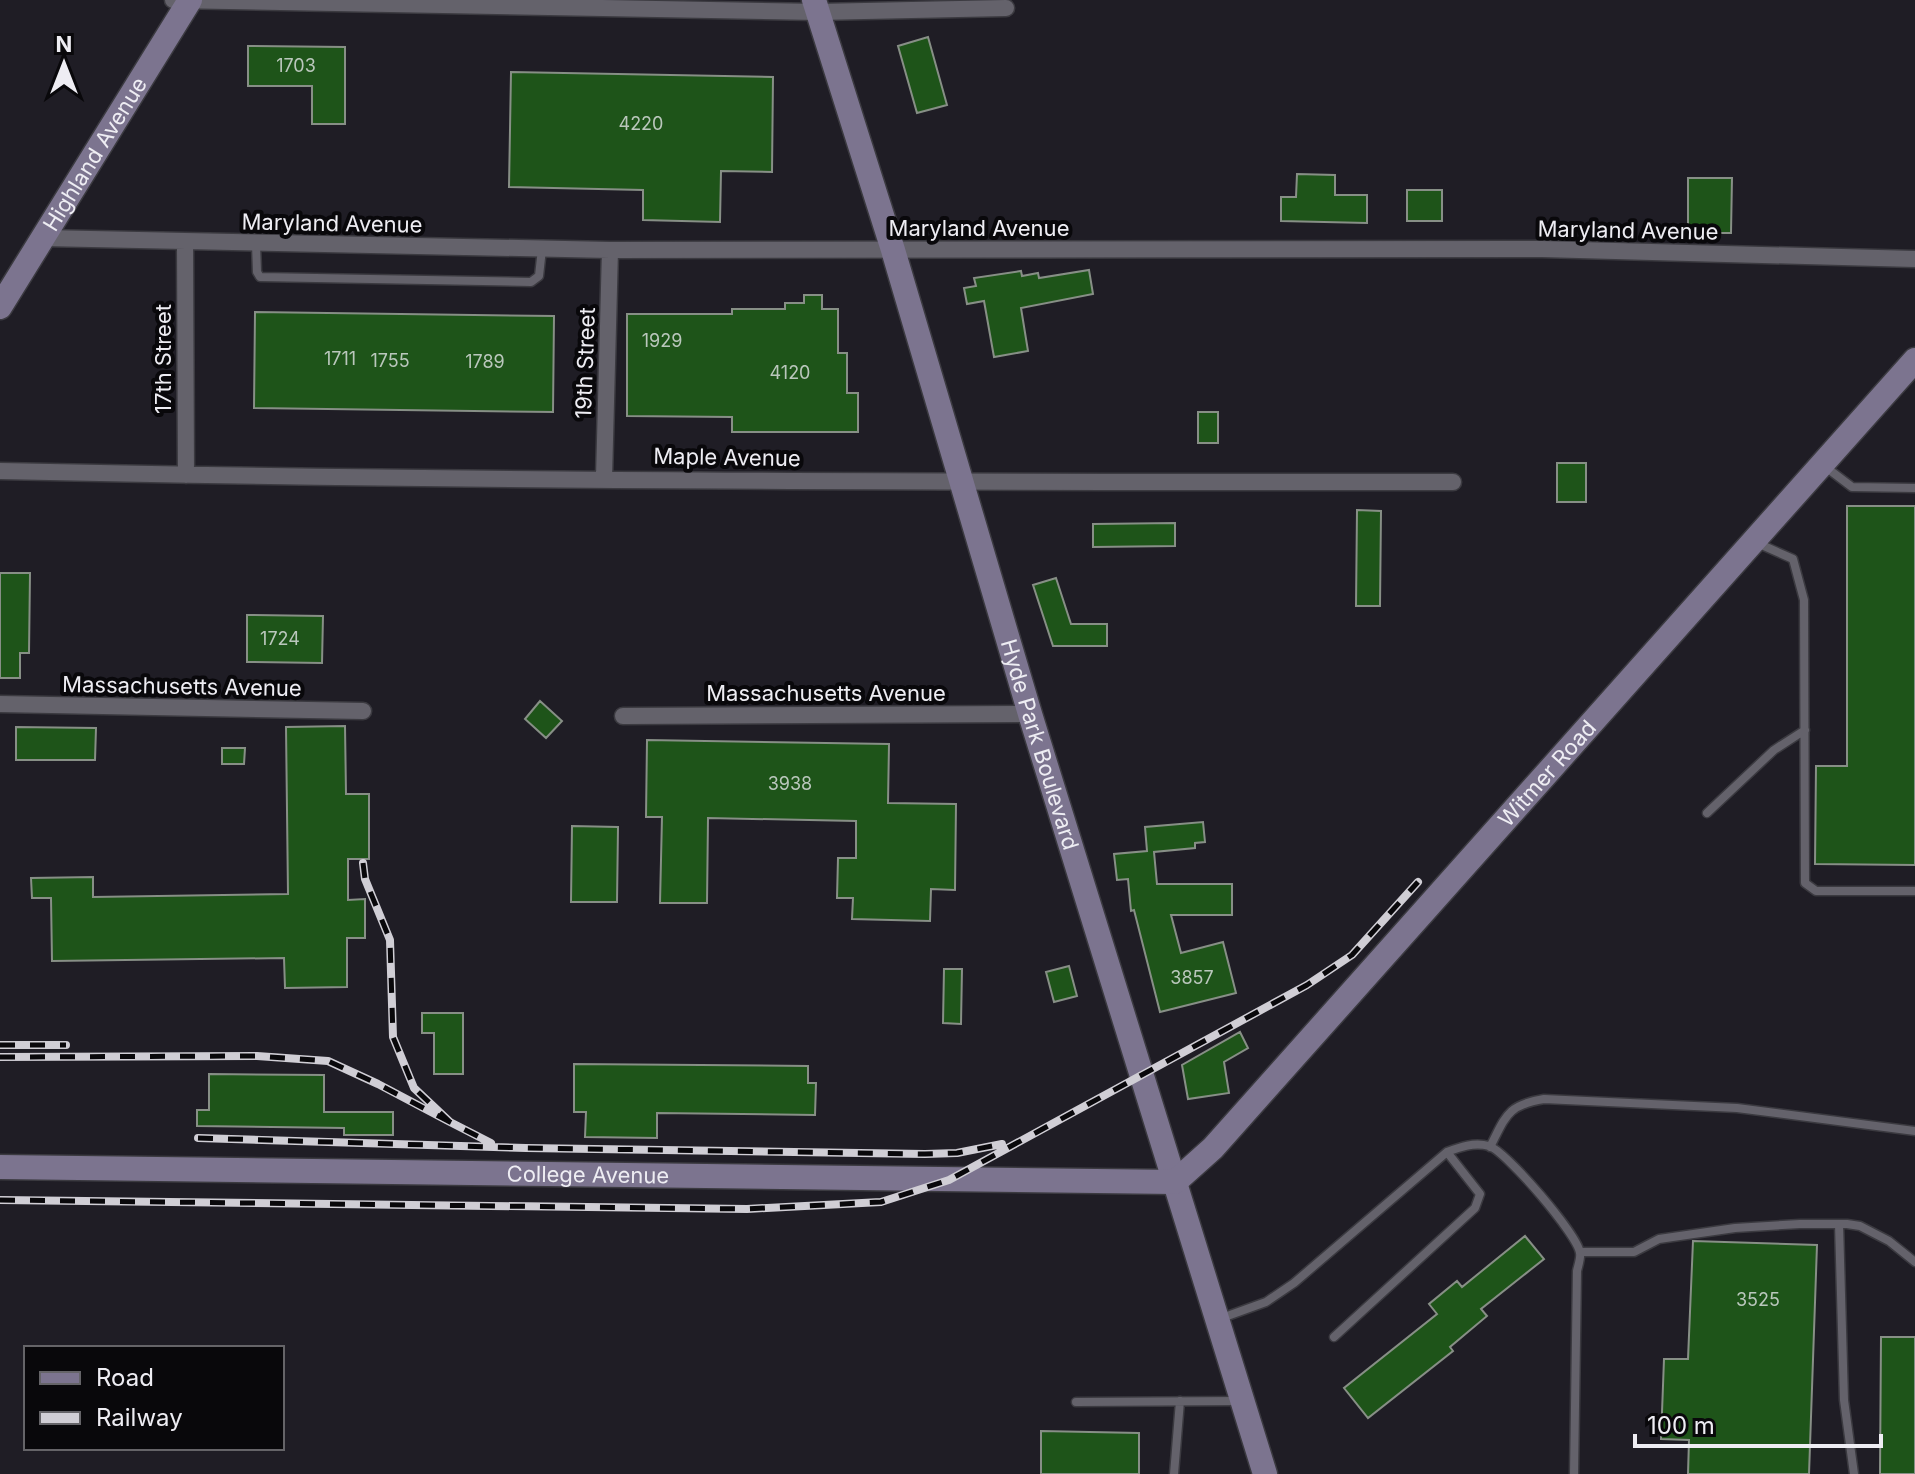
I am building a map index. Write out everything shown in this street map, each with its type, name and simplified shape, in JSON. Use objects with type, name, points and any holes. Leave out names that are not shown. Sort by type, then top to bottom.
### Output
[{"type":"main road","name":"Highland Avenue","points":[[0,307],[190,0]]},
{"type":"main road","name":"Hyde Park Boulevard","points":[[814,4],[893,250],[1030,714],[1265,1474]]},
{"type":"main road","name":"Witmer Road","points":[[1175,1182],[1213,1148],[1915,360]]},
{"type":"main road","name":"College Avenue","points":[[0,1167],[1175,1182]]},
{"type":"street","points":[[173,0],[1006,8]]},
{"type":"street","name":"Maryland Avenue","points":[[44,238],[610,250],[1542,249],[1915,259]]},
{"type":"street","name":"17th Street","points":[[185,242],[186,475]]},
{"type":"street","name":"19th Street","points":[[604,478],[610,250]]},
{"type":"street","name":"Maple Avenue","points":[[0,471],[962,482],[1453,482]]},
{"type":"street","name":"Massachusetts Avenue","points":[[0,704],[363,711]]},
{"type":"street","name":"Massachusetts Avenue","points":[[623,716],[1030,714]]},
{"type":"lane","points":[[256,244],[260,277],[515,282],[531,282],[539,276],[542,249]]},
{"type":"lane","points":[[1822,464],[1852,487],[1915,488]]},
{"type":"lane","points":[[1754,542],[1793,559],[1804,600],[1805,883],[1816,891],[1915,891]]},
{"type":"lane","points":[[1707,813],[1774,750],[1805,730]]},
{"type":"lane","points":[[1490,1147],[1507,1114],[1523,1102],[1544,1099],[1737,1108],[1915,1131]]},
{"type":"lane","points":[[1218,1320],[1266,1302],[1294,1283],[1447,1152],[1466,1145],[1490,1147],[1511,1161],[1569,1232],[1580,1252],[1577,1271],[1574,1474]]},
{"type":"lane","points":[[1334,1337],[1475,1208],[1480,1194],[1447,1152]]},
{"type":"lane","points":[[1580,1252],[1634,1252],[1659,1239],[1735,1228],[1839,1224],[1860,1226],[1889,1241],[1915,1262]]},
{"type":"lane","points":[[1839,1224],[1844,1400],[1854,1474]]},
{"type":"lane","points":[[1076,1402],[1244,1400]]},
{"type":"lane","points":[[1174,1474],[1180,1401]]},
{"type":"building","points":[[928,37],[947,105],[917,113],[898,46]]},
{"type":"building","points":[[248,46],[345,47],[345,124],[312,124],[312,86],[248,86]]},
{"type":"building","points":[[511,72],[773,77],[772,172],[721,171],[720,222],[643,220],[643,190],[509,187]]},
{"type":"building","points":[[1297,174],[1335,175],[1335,195],[1367,195],[1367,223],[1281,221],[1281,197],[1296,197]]},
{"type":"building","points":[[1688,178],[1732,178],[1731,233],[1688,233]]},
{"type":"building","points":[[1407,190],[1442,190],[1442,221],[1407,221]]},
{"type":"building","points":[[1089,270],[1093,294],[1021,308],[1028,351],[994,357],[984,301],[967,304],[964,288],[976,286],[974,278],[1021,271],[1022,276],[1038,273],[1039,278]]},
{"type":"building","points":[[804,295],[822,295],[822,309],[838,309],[838,353],[847,353],[847,393],[858,393],[858,432],[732,432],[732,417],[627,416],[627,314],[732,314],[732,309],[785,309],[785,303],[804,303]]},
{"type":"building","points":[[255,312],[554,316],[553,412],[254,408]]},
{"type":"building","points":[[1198,412],[1218,412],[1218,443],[1198,443]]},
{"type":"building","points":[[1557,463],[1586,463],[1586,502],[1557,502]]},
{"type":"building","points":[[1847,506],[1915,506],[1915,865],[1815,864],[1816,766],[1847,766]]},
{"type":"building","points":[[1357,510],[1381,511],[1380,606],[1356,606]]},
{"type":"building","points":[[1175,523],[1175,546],[1093,547],[1093,524]]},
{"type":"building","points":[[0,573],[30,573],[29,653],[20,653],[20,678],[0,678]]},
{"type":"building","points":[[1056,578],[1071,624],[1107,624],[1107,646],[1053,646],[1033,585]]},
{"type":"building","points":[[247,615],[323,616],[322,663],[247,662]]},
{"type":"building","points":[[540,701],[562,721],[546,738],[525,719]]},
{"type":"building","points":[[345,726],[346,794],[369,794],[369,859],[348,859],[348,900],[365,899],[365,938],[347,938],[347,987],[285,988],[284,958],[52,961],[51,898],[32,898],[31,878],[93,877],[93,897],[288,894],[286,727]]},
{"type":"building","points":[[16,727],[96,728],[95,760],[16,760]]},
{"type":"building","points":[[647,740],[889,744],[888,803],[956,804],[955,890],[931,889],[930,921],[852,919],[853,898],[837,898],[838,858],[856,858],[856,821],[708,818],[707,903],[660,903],[662,817],[646,817]]},
{"type":"building","points":[[222,748],[245,748],[244,764],[222,764]]},
{"type":"building","points":[[1203,822],[1205,842],[1195,843],[1195,848],[1154,852],[1157,884],[1232,884],[1232,915],[1171,915],[1181,953],[1223,942],[1236,993],[1160,1012],[1134,910],[1131,911],[1128,879],[1117,880],[1114,854],[1147,851],[1145,827]]},
{"type":"building","points":[[572,826],[618,827],[617,902],[571,902]]},
{"type":"building","points":[[1069,966],[1077,996],[1054,1002],[1046,972]]},
{"type":"building","points":[[944,969],[962,969],[961,1024],[943,1023]]},
{"type":"building","points":[[422,1013],[463,1013],[463,1074],[434,1074],[434,1033],[422,1033]]},
{"type":"building","points":[[1240,1032],[1248,1048],[1224,1062],[1229,1093],[1188,1099],[1182,1065]]},
{"type":"building","points":[[574,1064],[808,1066],[808,1083],[816,1083],[815,1115],[657,1113],[657,1138],[585,1137],[586,1112],[574,1112]]},
{"type":"building","points":[[209,1074],[324,1075],[324,1112],[393,1112],[393,1135],[344,1135],[344,1128],[197,1126],[197,1110],[209,1110]]},
{"type":"building","points":[[1525,1236],[1544,1259],[1481,1309],[1487,1316],[1450,1347],[1453,1351],[1368,1418],[1344,1388],[1437,1314],[1429,1304],[1457,1281],[1462,1287]]},
{"type":"building","points":[[1693,1241],[1817,1245],[1809,1474],[1688,1474],[1689,1440],[1661,1439],[1664,1359],[1688,1359]]},
{"type":"building","points":[[1881,1337],[1915,1337],[1915,1474],[1880,1474]]},
{"type":"building","points":[[1041,1431],[1139,1433],[1139,1474],[1041,1474]]},
{"type":"railway","points":[[363,863],[365,879],[390,940],[393,1037],[414,1088],[450,1122],[491,1143]]},
{"type":"railway","points":[[0,1200],[747,1209],[881,1202],[949,1180],[1307,985],[1352,955],[1418,882]]},
{"type":"railway","points":[[0,1045],[66,1045]]},
{"type":"railway","points":[[0,1057],[257,1056],[328,1061],[450,1122]]},
{"type":"railway","points":[[198,1138],[526,1148],[925,1154],[957,1153],[1002,1144]]}]
